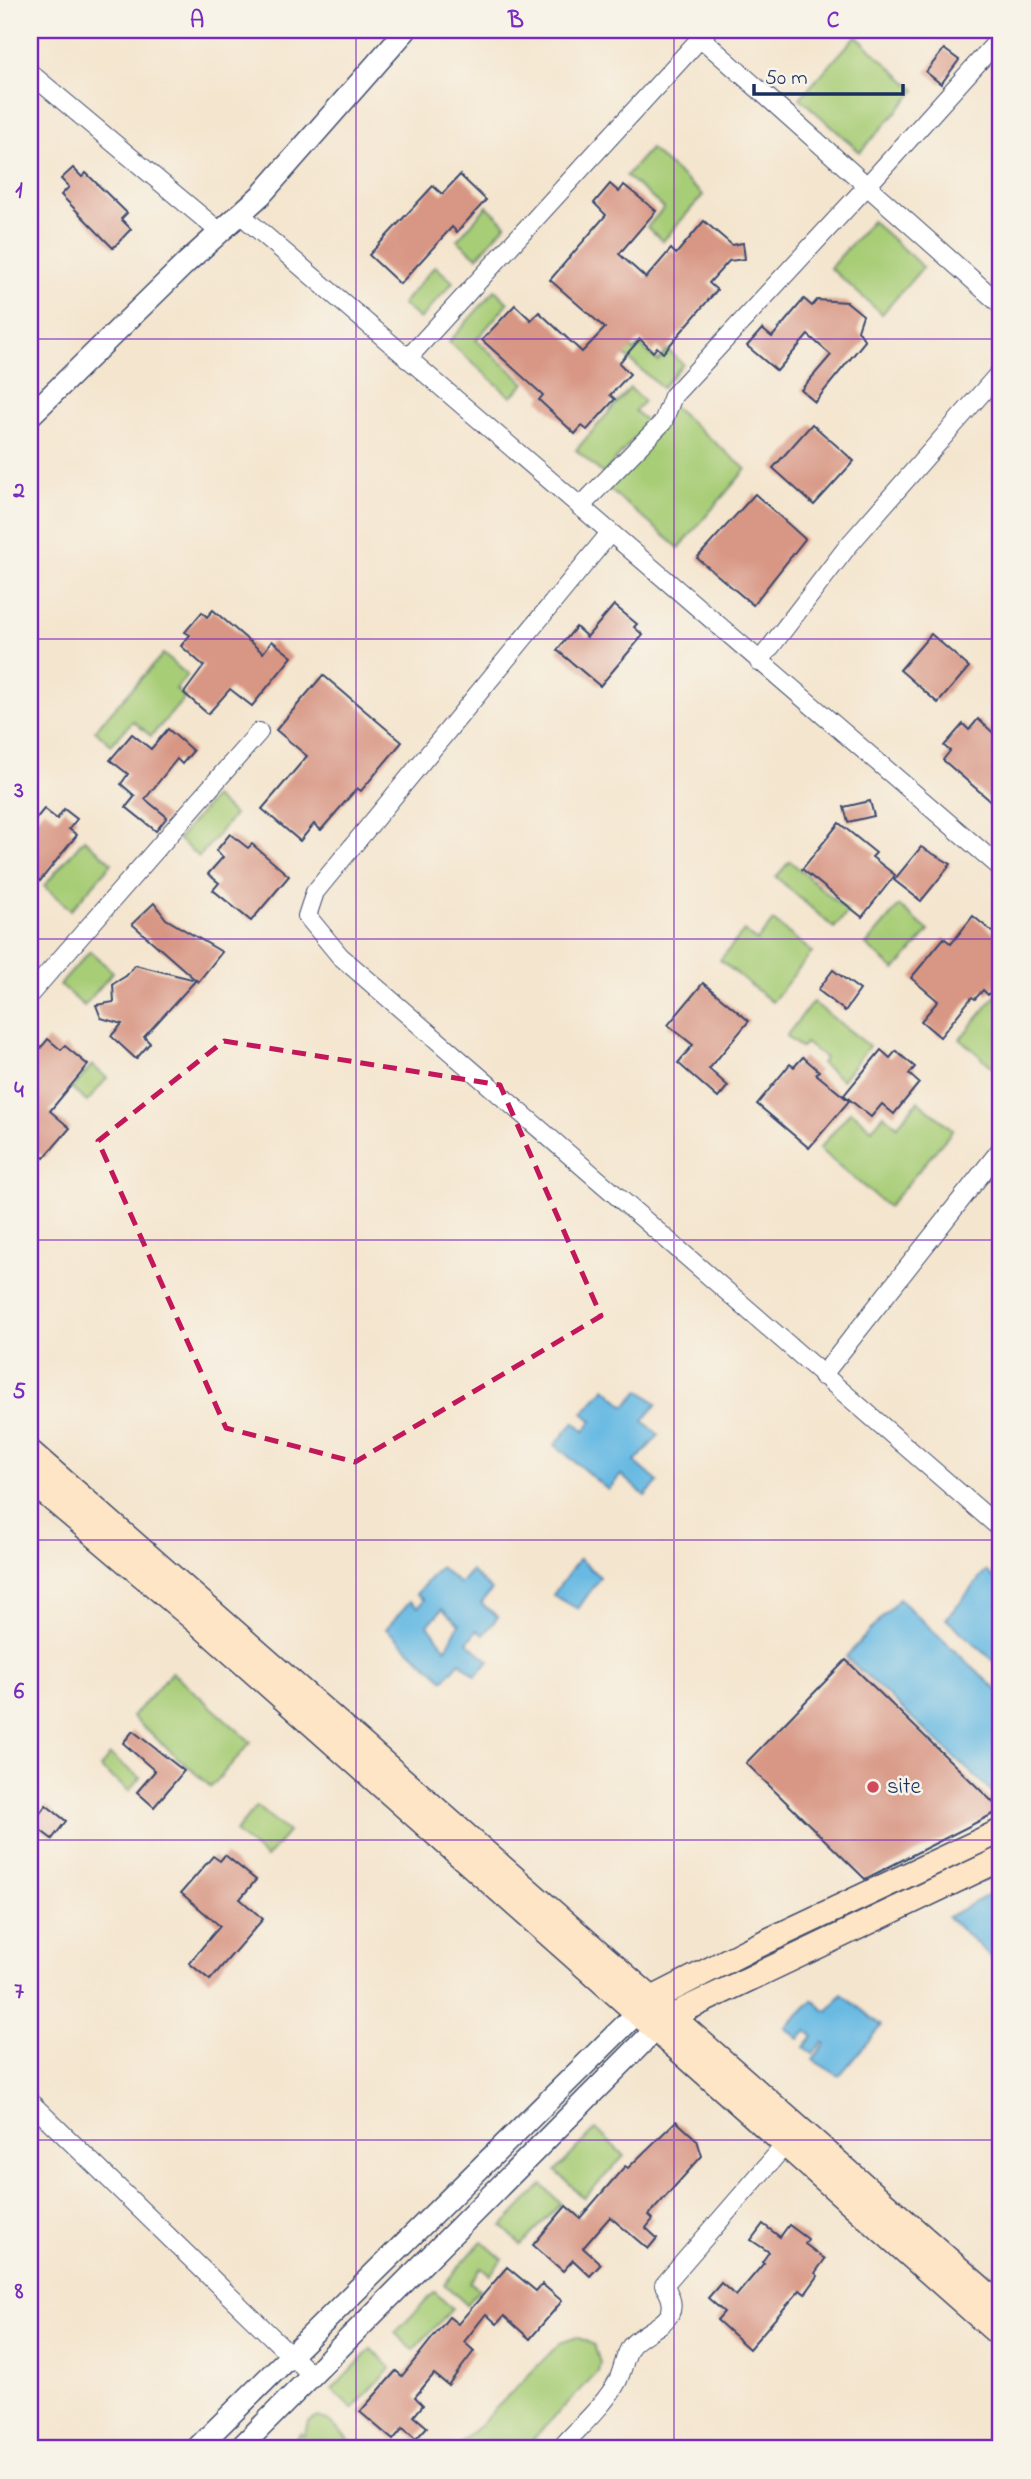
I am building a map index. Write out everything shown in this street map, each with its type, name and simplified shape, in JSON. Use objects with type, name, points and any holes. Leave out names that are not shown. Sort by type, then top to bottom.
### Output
[{"type":"main road","points":[[30,1452],[645,2006]]},
{"type":"main road","points":[[30,1480],[645,2006],[1001,2306]]},
{"type":"main road","points":[[645,2006],[748,1950],[1001,1831]]},
{"type":"main road","points":[[665,2023],[1001,1858]]},
{"type":"main road","points":[[665,2023],[785,2145],[1001,2336]]},
{"type":"street","points":[[30,416],[240,214],[330,120],[406,30]]},
{"type":"street","points":[[407,359],[705,34],[867,186],[1001,305]]},
{"type":"street","points":[[580,508],[663,422],[673,396],[1001,37]]},
{"type":"street","points":[[30,73],[220,232]]},
{"type":"street","points":[[240,214],[1001,868]]},
{"type":"street","points":[[759,662],[848,546],[1001,371]]},
{"type":"street","points":[[610,533],[315,892],[307,916],[340,956],[1001,1529]]},
{"type":"street","points":[[30,994],[259,732]]},
{"type":"street","points":[[822,1376],[1001,1149]]},
{"type":"street","points":[[196,2449],[645,2006]]},
{"type":"street","points":[[239,2449],[665,2023]]},
{"type":"street","points":[[30,2102],[312,2376]]},
{"type":"street","points":[[560,2449],[617,2383],[632,2346],[663,2323],[671,2312],[671,2295],[664,2285],[785,2145]]},
{"type":"highlighted area","points":[[224,1041],[500,1085],[601,1316],[355,1462],[226,1428],[98,1141]]},
{"type":"green space","points":[[856,36],[916,90],[860,152],[800,98]]},
{"type":"green space","points":[[650,149],[703,195],[663,241],[647,227],[664,208],[626,176]]},
{"type":"green space","points":[[487,206],[506,224],[477,257],[457,240]]},
{"type":"green space","points":[[872,221],[923,267],[882,314],[830,268]]},
{"type":"green space","points":[[435,266],[453,282],[420,319],[402,304]]},
{"type":"green space","points":[[495,290],[508,303],[476,340],[525,383],[511,397],[449,342]]},
{"type":"green space","points":[[626,345],[634,351],[640,345],[658,361],[668,350],[683,364],[662,388],[620,351]]},
{"type":"green space","points":[[630,388],[644,401],[635,411],[648,423],[603,474],[576,450]]},
{"type":"green space","points":[[672,406],[746,469],[679,548],[604,485]]},
{"type":"green space","points":[[163,654],[187,675],[176,689],[185,698],[151,736],[133,721],[111,745],[95,730]]},
{"type":"green space","points":[[214,797],[234,815],[199,857],[178,839]]},
{"type":"green space","points":[[84,839],[112,863],[71,910],[44,886]]},
{"type":"green space","points":[[790,861],[848,912],[834,928],[776,877]]},
{"type":"green space","points":[[899,906],[929,931],[895,970],[866,945]]},
{"type":"green space","points":[[773,921],[812,952],[772,1002],[720,960],[744,931],[757,941]]},
{"type":"green space","points":[[90,951],[113,972],[84,1006],[60,985]]},
{"type":"green space","points":[[1001,989],[1001,1074],[960,1039]]},
{"type":"green space","points":[[813,1002],[869,1046],[842,1080],[821,1063],[825,1058],[805,1043],[801,1048],[786,1036]]},
{"type":"green space","points":[[92,1065],[107,1078],[87,1102],[72,1089]]},
{"type":"green space","points":[[918,1101],[953,1130],[888,1207],[819,1149],[851,1111],[872,1129],[884,1115],[897,1126]]},
{"type":"green space","points":[[172,1672],[251,1742],[211,1787],[132,1717]]},
{"type":"green space","points":[[110,1755],[140,1778],[129,1791],[100,1768]]},
{"type":"green space","points":[[257,1806],[288,1832],[266,1858],[235,1832]]},
{"type":"green space","points":[[596,2129],[624,2156],[584,2198],[556,2171]]},
{"type":"green space","points":[[542,2185],[561,2204],[521,2245],[502,2226]]},
{"type":"green space","points":[[482,2241],[502,2259],[490,2275],[481,2268],[470,2282],[479,2289],[467,2305],[444,2284]]},
{"type":"green space","points":[[435,2292],[452,2309],[413,2350],[395,2333]]},
{"type":"green space","points":[[577,2337],[594,2345],[600,2363],[598,2372],[523,2449],[462,2449],[459,2446],[560,2343]]},
{"type":"green space","points":[[371,2349],[391,2368],[352,2409],[332,2390]]},
{"type":"green space","points":[[318,2417],[329,2421],[359,2449],[286,2449],[300,2433],[304,2436],[308,2422]]},
{"type":"water","points":[[605,1388],[625,1406],[640,1390],[657,1404],[643,1421],[659,1435],[635,1462],[658,1482],[645,1496],[621,1475],[608,1490],[555,1445],[574,1422],[584,1431],[592,1421],[583,1413]]},
{"type":"water","points":[[579,1559],[600,1577],[578,1609],[553,1595]]},
{"type":"water","points":[[440,1567],[460,1584],[471,1571],[492,1590],[481,1603],[498,1617],[483,1635],[477,1630],[467,1642],[489,1661],[476,1676],[460,1662],[444,1680],[386,1629],[410,1601],[418,1607],[424,1600],[416,1594]],"holes":[[[442,1609],[459,1624],[446,1649],[428,1625]]]},
{"type":"water","points":[[986,1571],[1001,1584],[1001,1667],[946,1619]]},
{"type":"water","points":[[899,1599],[1001,1694],[1001,1787],[992,1792],[846,1657]]},
{"type":"water","points":[[988,1895],[1001,1912],[1001,1966],[948,1917]]},
{"type":"water","points":[[842,1994],[881,2026],[839,2076],[813,2060],[826,2044],[823,2042],[813,2054],[804,2047],[813,2036],[807,2031],[799,2039],[785,2028],[813,2000],[824,2010],[829,2010]]},
{"type":"building","points":[[944,49],[959,60],[941,84],[926,72]]},
{"type":"building","points":[[73,168],[82,177],[86,173],[127,213],[121,219],[131,229],[113,248],[61,195],[69,187],[61,179]]},
{"type":"building","points":[[460,175],[486,200],[457,232],[452,227],[400,284],[369,255],[433,186],[442,194]]},
{"type":"building","points":[[610,184],[619,192],[624,185],[656,211],[619,254],[646,278],[671,249],[676,254],[704,221],[732,245],[743,243],[745,259],[729,261],[709,283],[717,290],[663,353],[657,347],[653,352],[640,339],[619,363],[630,374],[610,395],[615,399],[587,430],[582,426],[575,434],[539,400],[543,395],[482,340],[515,305],[531,320],[539,312],[582,352],[605,328],[550,280],[606,215],[594,203]]},
{"type":"building","points":[[804,299],[812,306],[817,300],[847,302],[863,315],[858,330],[865,341],[815,402],[801,390],[831,355],[808,335],[777,371],[747,346],[762,329],[772,337]]},
{"type":"building","points":[[812,424],[854,461],[814,505],[773,468]]},
{"type":"building","points":[[755,494],[805,539],[753,605],[697,558]]},
{"type":"building","points":[[614,605],[637,624],[634,627],[643,635],[600,686],[557,650],[576,627],[587,637]]},
{"type":"building","points":[[213,610],[263,653],[272,641],[292,657],[252,706],[230,689],[208,714],[184,693],[204,666],[181,646],[190,635],[185,632],[202,612],[207,617]]},
{"type":"building","points":[[931,634],[969,667],[938,703],[900,670]]},
{"type":"building","points":[[323,675],[402,742],[361,791],[357,788],[321,830],[314,824],[300,841],[262,809],[307,756],[276,730]]},
{"type":"building","points":[[978,719],[1001,740],[1001,793],[993,803],[943,760],[950,751],[944,746],[963,724],[969,730]]},
{"type":"building","points":[[168,729],[193,751],[182,764],[177,759],[145,799],[167,817],[156,831],[126,807],[135,796],[121,784],[128,774],[110,760],[132,734],[151,749]]},
{"type":"building","points":[[870,801],[874,816],[848,822],[844,807]]},
{"type":"building","points":[[44,809],[57,819],[64,809],[77,819],[69,829],[77,835],[40,881],[30,872],[30,826]]},
{"type":"building","points":[[839,823],[876,853],[872,857],[895,875],[862,917],[802,869]]},
{"type":"building","points":[[230,834],[248,848],[252,844],[289,876],[251,921],[213,890],[219,883],[208,874],[223,857],[216,851]]},
{"type":"building","points":[[921,847],[951,864],[921,901],[894,880]]},
{"type":"building","points":[[154,903],[166,919],[222,952],[198,982],[132,924]]},
{"type":"building","points":[[973,916],[1001,939],[1001,979],[988,995],[983,990],[975,999],[972,997],[940,1037],[921,1021],[938,1001],[911,978],[944,938],[951,944]]},
{"type":"building","points":[[135,965],[196,980],[144,1037],[150,1043],[136,1059],[111,1036],[122,1024],[101,1018],[96,1005],[114,1002],[113,984],[126,976]]},
{"type":"building","points":[[833,970],[860,990],[845,1011],[818,990]]},
{"type":"building","points":[[703,983],[749,1021],[709,1069],[728,1086],[718,1098],[678,1063],[693,1045],[668,1025]]},
{"type":"building","points":[[48,1039],[61,1050],[65,1046],[88,1065],[50,1111],[70,1128],[44,1158],[30,1146],[30,1061]]},
{"type":"building","points":[[881,1050],[890,1058],[896,1051],[915,1067],[909,1074],[919,1083],[894,1114],[882,1104],[871,1117],[844,1095]]},
{"type":"building","points":[[803,1057],[819,1071],[816,1074],[849,1101],[809,1148],[757,1104],[790,1064],[794,1067]]},
{"type":"building","name":"site","points":[[846,1660],[1001,1810],[865,1879],[746,1763]]},
{"type":"building","points":[[133,1731],[184,1771],[154,1807],[137,1792],[155,1771],[123,1743]]},
{"type":"building","points":[[46,1805],[66,1821],[52,1839],[32,1824]]},
{"type":"building","points":[[225,1855],[256,1880],[240,1899],[263,1919],[210,1980],[189,1963],[220,1926],[181,1893],[213,1856],[220,1861]]},
{"type":"building","points":[[676,2121],[697,2140],[702,2156],[649,2215],[653,2219],[646,2228],[657,2238],[648,2249],[610,2217],[583,2248],[601,2264],[590,2276],[573,2260],[563,2271],[533,2245],[566,2206],[580,2218],[625,2166],[628,2168]]},
{"type":"building","points":[[763,2224],[780,2237],[789,2225],[808,2239],[805,2244],[825,2259],[815,2273],[818,2276],[805,2294],[800,2290],[749,2349],[717,2320],[724,2312],[708,2298],[721,2283],[736,2296],[764,2263],[762,2262],[769,2252],[751,2240]]},
{"type":"building","points":[[507,2267],[536,2291],[542,2284],[562,2301],[530,2339],[504,2316],[497,2324],[486,2314],[464,2342],[474,2351],[448,2385],[434,2374],[415,2397],[423,2405],[414,2416],[427,2427],[416,2439],[403,2428],[393,2440],[360,2412],[396,2371],[402,2376],[449,2317],[458,2324]]},
{"type":"place","name":"site","points":[[873,1787]]}]
